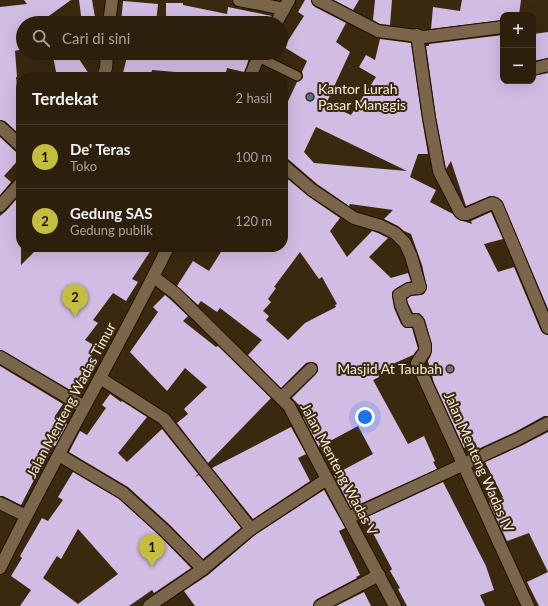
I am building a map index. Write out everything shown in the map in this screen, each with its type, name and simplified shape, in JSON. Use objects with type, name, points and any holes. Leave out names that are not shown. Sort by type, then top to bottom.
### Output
[{"type":"street","points":[[110,16],[112,0]]},
{"type":"street","points":[[239,0],[286,5],[280,16]]},
{"type":"street","points":[[318,0],[378,31],[424,37],[500,27]]},
{"type":"street","points":[[417,36],[429,118],[439,171],[462,214],[467,214],[492,203],[497,206],[548,328]]},
{"type":"street","points":[[105,72],[107,60]]},
{"type":"street","points":[[252,72],[257,60]]},
{"type":"street","points":[[536,67],[548,64]]},
{"type":"street","points":[[0,127],[16,141]]},
{"type":"street","name":"Jalan Menteng Wadas IV","points":[[288,169],[312,190],[354,218],[381,226],[395,233],[405,243],[412,256],[420,286],[419,288],[409,289],[400,293],[399,295],[401,305],[408,321],[416,320],[418,322],[425,345],[425,351],[418,363],[528,606]]},
{"type":"street","points":[[0,206],[16,188]]},
{"type":"street","name":"Jalan Menteng Wadas Timur","points":[[0,568],[58,455],[154,277],[166,252]]},
{"type":"street","name":"Jalan Menteng Wadas V","points":[[154,277],[176,294],[289,406],[395,606]]},
{"type":"street","points":[[0,357],[84,407]]},
{"type":"street","points":[[281,398],[311,370]]},
{"type":"street","points":[[100,378],[164,419],[251,530]]},
{"type":"street","points":[[348,518],[464,465],[548,423]]},
{"type":"street","points":[[58,455],[123,493],[165,531],[203,569]]},
{"type":"street","points":[[149,606],[203,569],[251,530],[327,480]]},
{"type":"street","points":[[0,503],[26,516]]},
{"type":"street","points":[[320,606],[379,575]]},
{"type":"lane","points":[[268,60],[296,76]]},
{"type":"building","points":[[24,0],[71,0],[49,16],[16,16],[16,131],[5,121],[0,120],[0,7],[27,4]]},
{"type":"building","points":[[79,0],[92,0],[95,16],[81,16]]},
{"type":"building","points":[[305,0],[311,0],[315,7],[346,23],[336,42],[350,52],[326,104],[351,115],[376,77],[359,67],[366,55],[375,60],[380,39],[411,43],[428,154],[418,154],[410,177],[436,190],[430,202],[453,214],[459,220],[472,224],[471,221],[491,212],[503,239],[484,244],[498,272],[514,267],[541,331],[548,335],[548,416],[544,416],[515,432],[478,449],[475,442],[464,448],[434,383],[428,361],[431,355],[432,345],[425,320],[419,313],[413,313],[407,299],[411,296],[424,294],[427,288],[422,265],[411,234],[384,219],[393,210],[350,204],[349,206],[317,184],[288,159],[288,101],[297,82],[303,78],[302,72],[307,61],[288,49],[288,41],[304,16],[298,12]],"holes":[[[316,127],[407,171],[314,163],[304,152]]]},
{"type":"building","points":[[334,0],[359,0],[353,10]]},
{"type":"building","points":[[375,0],[392,0],[390,25],[380,24],[373,20]]},
{"type":"building","points":[[462,0],[521,0],[519,12],[500,12],[500,20],[431,29],[433,7],[460,11]]},
{"type":"building","points":[[123,1],[158,4],[157,16],[122,16]]},
{"type":"building","points":[[166,3],[183,3],[183,5],[227,14],[228,7],[272,16],[166,16]]},
{"type":"building","points":[[548,32],[548,58],[536,60],[536,34]]},
{"type":"building","points":[[500,35],[500,84],[536,84],[536,75],[548,73],[548,309],[502,201],[497,197],[490,196],[466,206],[451,161],[446,169],[436,117],[426,46],[429,46],[429,44]]},
{"type":"building","points":[[54,60],[80,60],[88,72],[56,72]]},
{"type":"building","points":[[126,60],[248,60],[244,72],[227,68],[226,72],[176,72],[152,70],[151,72],[123,72]]},
{"type":"building","points":[[0,137],[16,152],[16,163],[4,176],[11,182],[0,195]]},
{"type":"building","points":[[288,179],[308,196],[340,218],[330,231],[347,257],[372,231],[388,238],[369,257],[391,278],[408,273],[411,281],[395,289],[392,292],[392,296],[394,308],[401,324],[405,328],[412,328],[418,349],[413,355],[377,371],[379,377],[373,380],[408,444],[424,436],[437,469],[351,508],[334,475],[373,454],[358,426],[319,447],[303,417],[309,415],[292,398],[316,374],[318,371],[317,364],[313,362],[306,363],[281,388],[248,355],[262,340],[220,308],[217,312],[201,301],[198,305],[177,286],[193,261],[209,271],[221,252],[288,252]],"holes":[[[300,252],[319,279],[322,277],[337,304],[335,305],[336,307],[305,323],[288,340],[266,320],[269,316],[263,311],[271,302],[268,299],[276,288],[274,287]]]},
{"type":"building","points":[[16,200],[16,252],[21,252],[21,265],[34,252],[150,252],[132,279],[138,282],[126,301],[113,293],[93,320],[98,323],[85,340],[97,347],[82,371],[86,374],[76,392],[0,350],[0,216]]},
{"type":"building","points":[[165,295],[188,316],[183,321],[216,347],[218,346],[271,398],[208,463],[177,423],[188,414],[184,409],[207,387],[185,368],[167,391],[130,352],[158,312],[153,307]]},
{"type":"building","points":[[0,366],[63,404],[55,416],[67,424],[55,446],[52,445],[21,505],[0,496]]},
{"type":"building","points":[[110,394],[147,417],[118,453],[127,462],[162,429],[198,474],[195,477],[199,475],[241,528],[203,559],[170,525],[128,487],[69,452],[80,431],[87,435],[106,408],[102,405]]},
{"type":"building","points":[[291,427],[306,454],[298,458],[310,481],[253,519],[212,468]]},
{"type":"building","points":[[548,432],[548,572],[529,533],[507,541],[489,503],[503,497],[485,462]]},
{"type":"building","points":[[73,472],[119,499],[160,536],[191,568],[154,593],[152,590],[129,606],[20,606],[31,590],[11,576],[22,558],[20,556],[42,518],[48,521],[63,500],[58,497]],"holes":[[[78,529],[118,574],[78,604],[43,578],[57,556],[61,559]]]},
{"type":"building","points":[[443,482],[486,566],[494,590],[480,595],[485,606],[407,606],[398,589],[400,588],[390,571],[392,569],[365,518]]},
{"type":"building","points":[[324,490],[345,528],[339,531],[360,575],[356,577],[357,578],[317,599],[313,606],[195,606],[184,591],[208,575],[255,535]]},
{"type":"building","points":[[548,572],[548,606],[539,606],[527,582]]},
{"type":"building","points":[[364,592],[371,606],[336,606]]},
{"type":"place","name":"Kantor Lurah Pasar Manggis","points":[[310,97]]},
{"type":"place","name":"Gedung SAS","points":[[75,317]]},
{"type":"place","name":"Masjid At Taubah","points":[[450,369]]},
{"type":"place","name":"De' Teras","points":[[152,567]]}]
